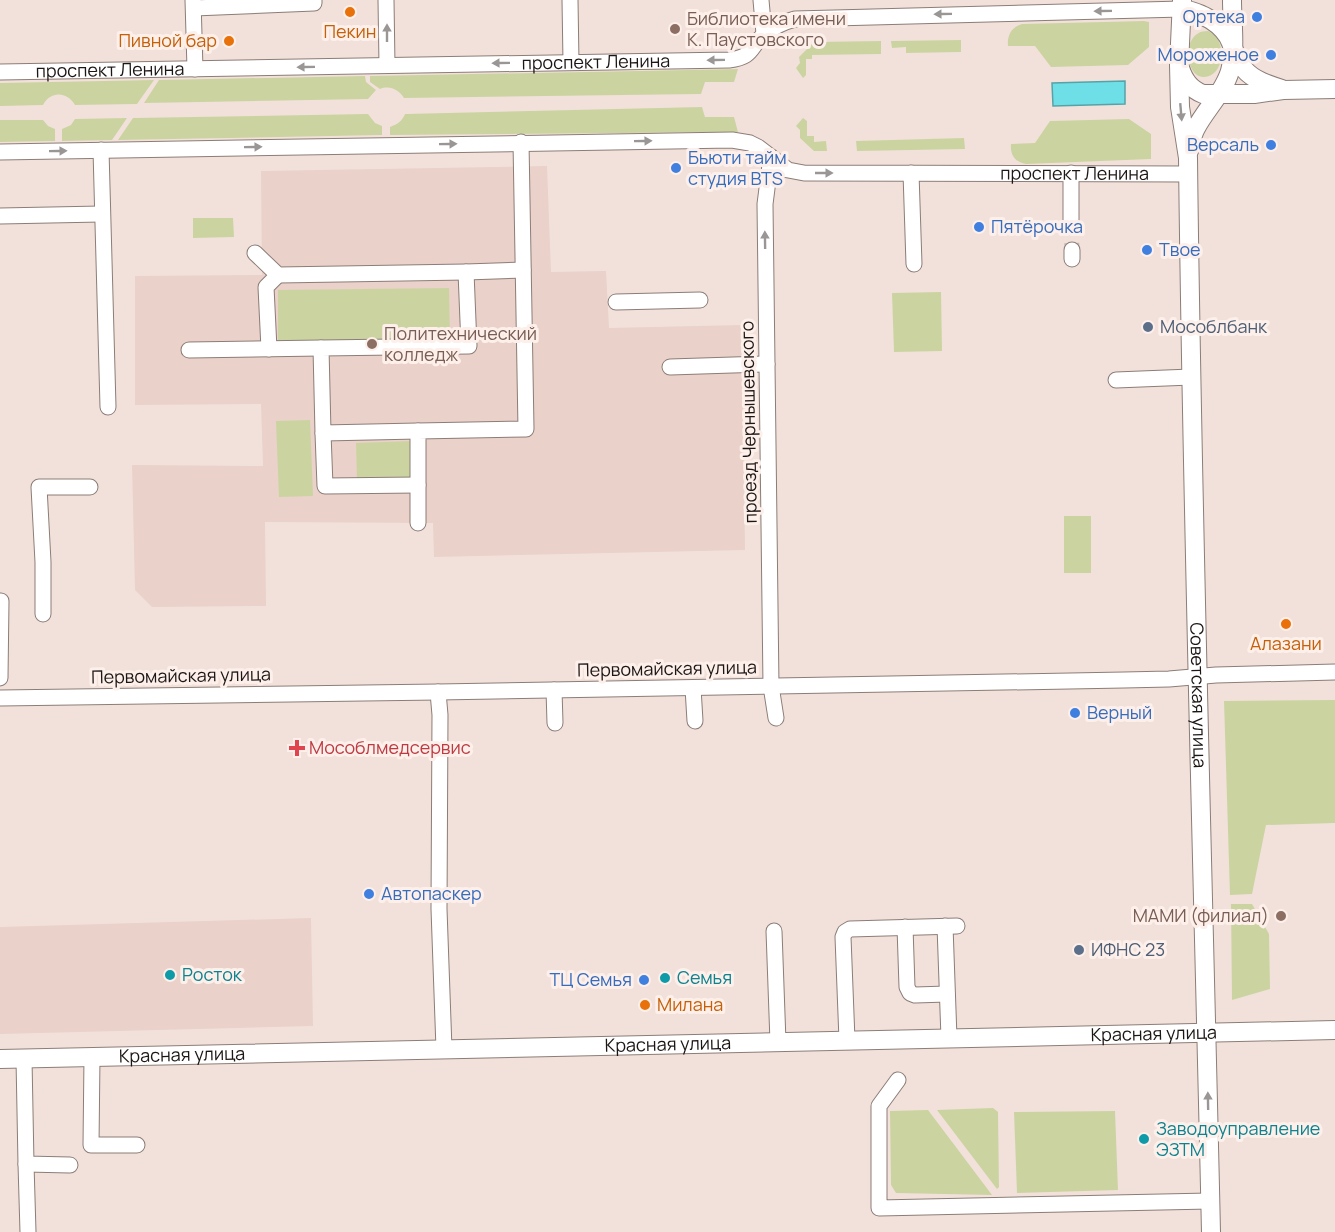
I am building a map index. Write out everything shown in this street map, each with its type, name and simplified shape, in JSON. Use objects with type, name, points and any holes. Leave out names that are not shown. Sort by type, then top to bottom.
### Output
[{"type":"main road","points":[[1217,95],[1230,73],[1233,50],[1232,0]]},
{"type":"main road","name":"проспект Ленина","points":[[1182,5],[1217,24]]},
{"type":"main road","name":"Советская улица","points":[[1182,5],[1179,65],[1180,107],[1188,166],[1197,676],[1211,1232]]},
{"type":"main road","points":[[1181,34],[1201,22],[1217,24],[1226,33],[1246,71],[1267,84],[1283,90]]},
{"type":"main road","points":[[1179,65],[1183,78],[1195,91],[1203,94],[1254,94],[1283,90],[1335,89]]},
{"type":"main road","name":"Советская улица","points":[[1188,166],[1196,127],[1217,95]]},
{"type":"main road","name":"Красная улица","points":[[0,1059],[1335,1029]]},
{"type":"street","points":[[195,69],[193,4],[314,3],[314,0]]},
{"type":"street","points":[[386,0],[387,65]]},
{"type":"street","points":[[570,0],[571,62]]},
{"type":"street","points":[[761,0],[764,34]]},
{"type":"street","name":"проспект Ленина","points":[[0,72],[729,60],[741,59],[749,53],[764,34],[782,22],[795,19],[908,7],[1182,5]]},
{"type":"street","name":"проспект Ленина","points":[[0,152],[732,140],[750,143],[788,170],[804,173],[1071,174],[1188,166]]},
{"type":"street","points":[[323,433],[526,429],[521,142]]},
{"type":"street","points":[[100,150],[108,407]]},
{"type":"street","name":"проезд Чернышевского","points":[[771,157],[765,204],[771,686],[776,718]]},
{"type":"street","points":[[911,173],[914,264]]},
{"type":"street","points":[[1071,174],[1071,220]]},
{"type":"street","points":[[0,216],[101,214]]},
{"type":"street","points":[[255,254],[278,275],[523,270]]},
{"type":"street","points":[[189,350],[468,346],[466,272]]},
{"type":"street","points":[[269,349],[266,287],[278,275]]},
{"type":"street","points":[[616,302],[700,300]]},
{"type":"street","points":[[321,348],[325,486],[418,484]]},
{"type":"street","points":[[670,366],[767,364]]},
{"type":"street","points":[[1116,380],[1191,377]]},
{"type":"street","points":[[418,431],[418,523]]},
{"type":"street","points":[[43,614],[39,487],[90,486]]},
{"type":"street","points":[[0,678],[2,601]]},
{"type":"street","name":"Первомайская улица","points":[[0,698],[1113,680],[1335,672]]},
{"type":"street","points":[[693,688],[694,721]]},
{"type":"street","points":[[554,690],[555,723]]},
{"type":"street","points":[[438,692],[440,715],[439,909],[444,1049]]},
{"type":"street","points":[[847,1040],[843,937],[845,932],[850,929],[951,926],[947,994],[949,1038]]},
{"type":"street","points":[[905,927],[909,993],[915,995],[947,994]]},
{"type":"street","points":[[774,931],[778,1042]]},
{"type":"street","points":[[92,1057],[91,1145],[137,1144]]},
{"type":"street","points":[[24,1059],[28,1232]]},
{"type":"street","points":[[898,1080],[879,1107],[879,1208],[1210,1201]]},
{"type":"street","points":[[26,1164],[70,1166]]},
{"type":"shaded area","name":"Политехнический колледж","points":[[547,166],[551,272],[606,271],[609,328],[742,325],[745,550],[434,557],[433,523],[265,522],[266,606],[152,607],[135,590],[132,465],[263,466],[261,404],[135,405],[135,276],[262,275],[261,171]]},
{"type":"shaded area","points":[[311,918],[313,1026],[0,1034],[0,927]]},
{"type":"green space","points":[[1149,22],[1149,47],[1128,65],[1051,67],[1035,46],[1008,46],[1010,32],[1022,24]]},
{"type":"green space","points":[[1208,31],[1219,41],[1221,57],[1216,71],[1210,76],[1203,77],[1197,75],[1192,69],[1188,53],[1193,38],[1199,33]]},
{"type":"green space","points":[[961,40],[961,52],[906,53],[906,47],[892,48],[891,41]]},
{"type":"green space","points":[[881,41],[881,54],[812,55],[812,59],[806,59],[806,75],[803,78],[796,68],[800,63],[799,57],[814,42]]},
{"type":"green space","points":[[738,69],[734,82],[705,82],[701,94],[404,98],[394,89],[380,89],[370,82],[370,76]]},
{"type":"green space","points":[[365,76],[366,82],[376,90],[368,99],[144,103],[159,80]]},
{"type":"green space","points":[[154,80],[137,104],[75,105],[68,97],[59,94],[50,97],[43,105],[0,106],[0,83]]},
{"type":"green space","points":[[702,107],[705,117],[734,117],[738,132],[390,135],[390,127],[403,119],[405,114]]},
{"type":"green space","points":[[368,114],[375,123],[382,126],[382,135],[118,140],[133,118]]},
{"type":"green space","points":[[127,118],[112,140],[62,141],[62,129],[71,125],[75,119]]},
{"type":"green space","points":[[803,118],[807,121],[807,136],[814,136],[814,142],[826,141],[827,151],[814,151],[800,138],[800,130],[796,126]]},
{"type":"green space","points":[[1129,119],[1151,134],[1151,159],[1026,164],[1016,160],[1011,151],[1011,144],[1035,143],[1050,121]]},
{"type":"green space","points":[[0,120],[43,120],[55,129],[55,141],[0,142]]},
{"type":"green space","points":[[964,138],[965,149],[857,151],[856,141]]},
{"type":"green space","points":[[193,218],[233,218],[234,237],[193,238]]},
{"type":"green space","points":[[449,288],[450,340],[278,342],[278,290]]},
{"type":"green space","points":[[941,292],[942,351],[894,352],[892,293]]},
{"type":"green space","points":[[310,420],[313,496],[279,497],[276,421]]},
{"type":"green space","points":[[412,441],[413,478],[357,479],[356,443]]},
{"type":"green space","points":[[1064,516],[1091,516],[1091,573],[1064,573]]},
{"type":"green space","points":[[1335,700],[1335,823],[1266,825],[1252,894],[1230,895],[1224,701]]},
{"type":"green space","points":[[1231,904],[1252,904],[1269,934],[1270,989],[1232,1000]]},
{"type":"green space","points":[[993,1108],[998,1112],[999,1187],[997,1189],[937,1110]]},
{"type":"green space","points":[[928,1110],[992,1195],[896,1193],[891,1185],[890,1111]]},
{"type":"green space","points":[[1115,1111],[1118,1190],[1017,1193],[1014,1112]]},
{"type":"water","points":[[1125,81],[1125,104],[1053,106],[1052,83]]},
{"type":"tunnel","points":[[1071,220],[1072,250]]},
{"type":"place","name":"Пекин","points":[[350,12]]},
{"type":"place","name":"Ортека","points":[[1257,17]]},
{"type":"place","name":"Библиотека имени К. Паустовского","points":[[675,29]]},
{"type":"place","name":"Пивной бар","points":[[229,41]]},
{"type":"place","name":"Мороженое","points":[[1271,55]]},
{"type":"place","name":"Версаль","points":[[1271,145]]},
{"type":"place","name":"Бьюти тайм студия BTS","points":[[676,168]]},
{"type":"place","name":"Пятёрочка","points":[[979,227]]},
{"type":"place","name":"Твое","points":[[1147,250]]},
{"type":"place","name":"Мособлбанк","points":[[1148,327]]},
{"type":"place","name":"Политехнический колледж","points":[[372,344]]},
{"type":"place","name":"Алазани","points":[[1286,624]]},
{"type":"place","name":"Верный","points":[[1075,713]]},
{"type":"place","name":"Мособлмедсервис","points":[[297,748]]},
{"type":"place","name":"Автопаскер","points":[[369,894]]},
{"type":"place","name":"МАМИ (филиал)","points":[[1281,916]]},
{"type":"place","name":"ИФНС 23","points":[[1079,950]]},
{"type":"place","name":"Росток","points":[[170,975]]},
{"type":"place","name":"Семья","points":[[665,978]]},
{"type":"place","name":"ТЦ Семья","points":[[644,980]]},
{"type":"place","name":"Милана","points":[[645,1005]]},
{"type":"place","name":"Заводоуправление ЭЗТМ","points":[[1144,1139]]}]
